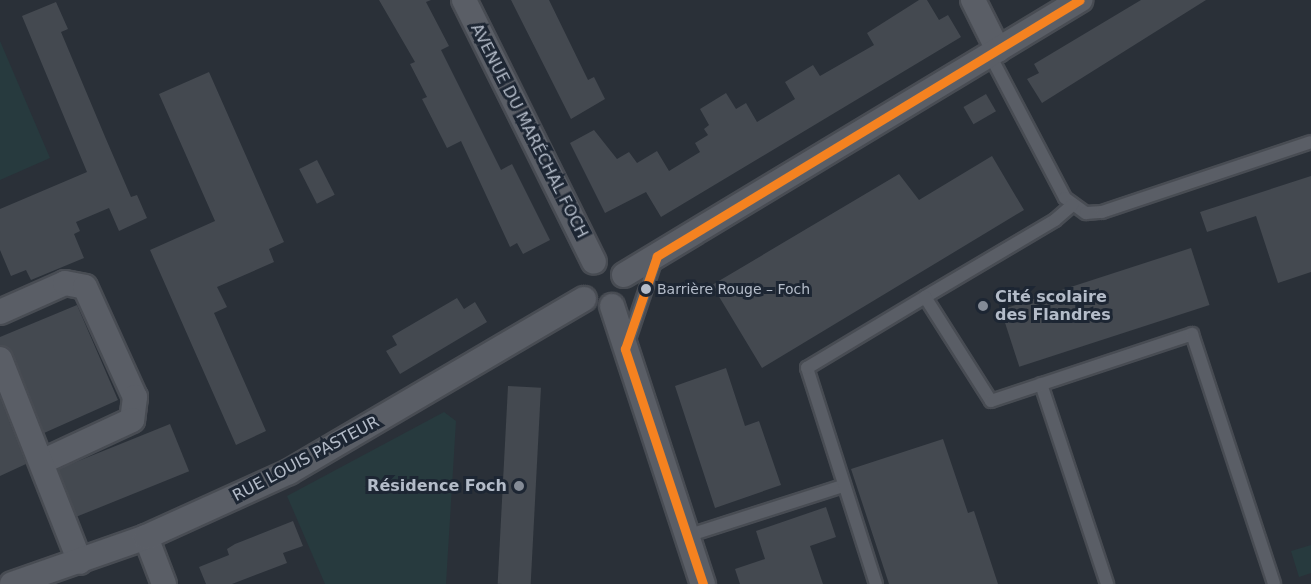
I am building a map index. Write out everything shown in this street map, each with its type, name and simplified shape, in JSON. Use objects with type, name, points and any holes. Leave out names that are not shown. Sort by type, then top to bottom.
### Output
[{"type":"street","name":"AVENUE DU MARÉCHAL FOCH","points":[[464,0],[594,262]]},
{"type":"street","points":[[973,0],[994,53]]},
{"type":"street","points":[[624,275],[1080,0]]},
{"type":"street","points":[[594,262],[610,262],[624,275],[625,291],[612,306],[596,307],[584,298],[579,279],[594,262]]},
{"type":"street","points":[[0,312],[65,283],[85,287],[135,397],[132,420],[44,460]]},
{"type":"street","name":"RUE LOUIS PASTEUR","points":[[12,584],[146,537],[310,460],[584,298]]},
{"type":"street","points":[[612,306],[703,584]]},
{"type":"street","points":[[0,359],[44,460],[46,480],[80,562]]},
{"type":"street","points":[[146,537],[164,584]]},
{"type":"lane","points":[[994,53],[1072,206],[1086,213],[1102,212],[1311,142]]},
{"type":"lane","points":[[876,584],[807,368],[1055,220],[1072,206]]},
{"type":"lane","points":[[626,349],[657,256]]},
{"type":"lane","points":[[925,297],[991,401],[1192,334],[1274,584]]},
{"type":"lane","points":[[1041,384],[1107,584]]},
{"type":"lane","points":[[687,536],[843,486]]},
{"type":"green space","points":[[0,41],[50,158],[0,180]]},
{"type":"green space","points":[[444,412],[456,421],[446,584],[325,584],[287,496]]},
{"type":"green space","points":[[1311,545],[1311,573],[1299,577],[1291,551]]},
{"type":"building","points":[[379,0],[431,0],[426,2],[449,46],[441,50],[501,170],[512,164],[550,240],[523,254],[517,243],[510,247],[461,141],[447,148],[422,99],[427,97],[410,64],[415,62]]},
{"type":"building","points":[[511,0],[549,0],[588,80],[594,77],[605,99],[571,119]]},
{"type":"building","points":[[919,0],[927,0],[939,20],[948,15],[961,37],[661,217],[646,192],[605,213],[570,143],[594,130],[617,159],[629,152],[637,163],[657,151],[669,171],[700,152],[695,143],[708,135],[704,129],[709,125],[700,109],[726,93],[736,109],[746,103],[757,122],[795,99],[785,82],[813,65],[820,76],[874,45],[867,33]]},
{"type":"building","points":[[1141,0],[1206,0],[1042,103],[1027,79],[1039,73],[1034,64]]},
{"type":"building","points":[[56,2],[68,29],[61,32],[106,139],[131,197],[137,195],[147,218],[119,231],[109,208],[76,222],[80,231],[74,234],[84,258],[31,280],[26,270],[11,276],[0,250],[0,209],[87,172],[22,16]]},
{"type":"building","points":[[209,72],[284,242],[269,249],[274,262],[217,287],[227,307],[214,313],[266,431],[236,445],[150,250],[215,221],[159,94]]},
{"type":"building","points":[[986,94],[996,111],[973,124],[963,107]]},
{"type":"building","points":[[992,156],[1024,210],[762,368],[712,285],[899,174],[919,200]]},
{"type":"building","points":[[317,160],[335,195],[317,204],[299,169]]},
{"type":"building","points":[[1311,176],[1311,272],[1278,283],[1256,216],[1207,232],[1200,212]]},
{"type":"building","points":[[1191,248],[1210,305],[1019,367],[1001,310]]},
{"type":"building","points":[[457,298],[464,309],[475,302],[487,322],[400,374],[386,351],[397,345],[392,336]]},
{"type":"building","points":[[77,305],[118,400],[44,433],[13,354],[0,345],[0,337]]},
{"type":"building","points":[[726,368],[745,426],[759,421],[781,485],[715,508],[675,386]]},
{"type":"building","name":"Résidence Foch","points":[[508,386],[541,388],[531,584],[498,584]]},
{"type":"building","points":[[0,398],[26,464],[0,476]]},
{"type":"building","points":[[170,424],[189,471],[77,517],[58,469]]},
{"type":"building","points":[[943,439],[968,513],[974,511],[998,584],[889,584],[851,469]]},
{"type":"building","points":[[826,507],[836,537],[810,546],[823,584],[740,584],[735,569],[765,559],[756,531]]},
{"type":"building","points":[[293,521],[303,546],[283,553],[287,563],[232,584],[206,584],[199,567],[229,555],[227,549],[235,544]]},
{"type":"transit line","points":[[703,584],[625,349],[657,256],[1080,0]]},
{"type":"place","name":"Barrière Rouge – Foch","points":[[646,289]]},
{"type":"place","name":"Cité scolaire des Flandres","points":[[983,306]]},
{"type":"place","name":"Résidence Foch","points":[[519,486]]}]
